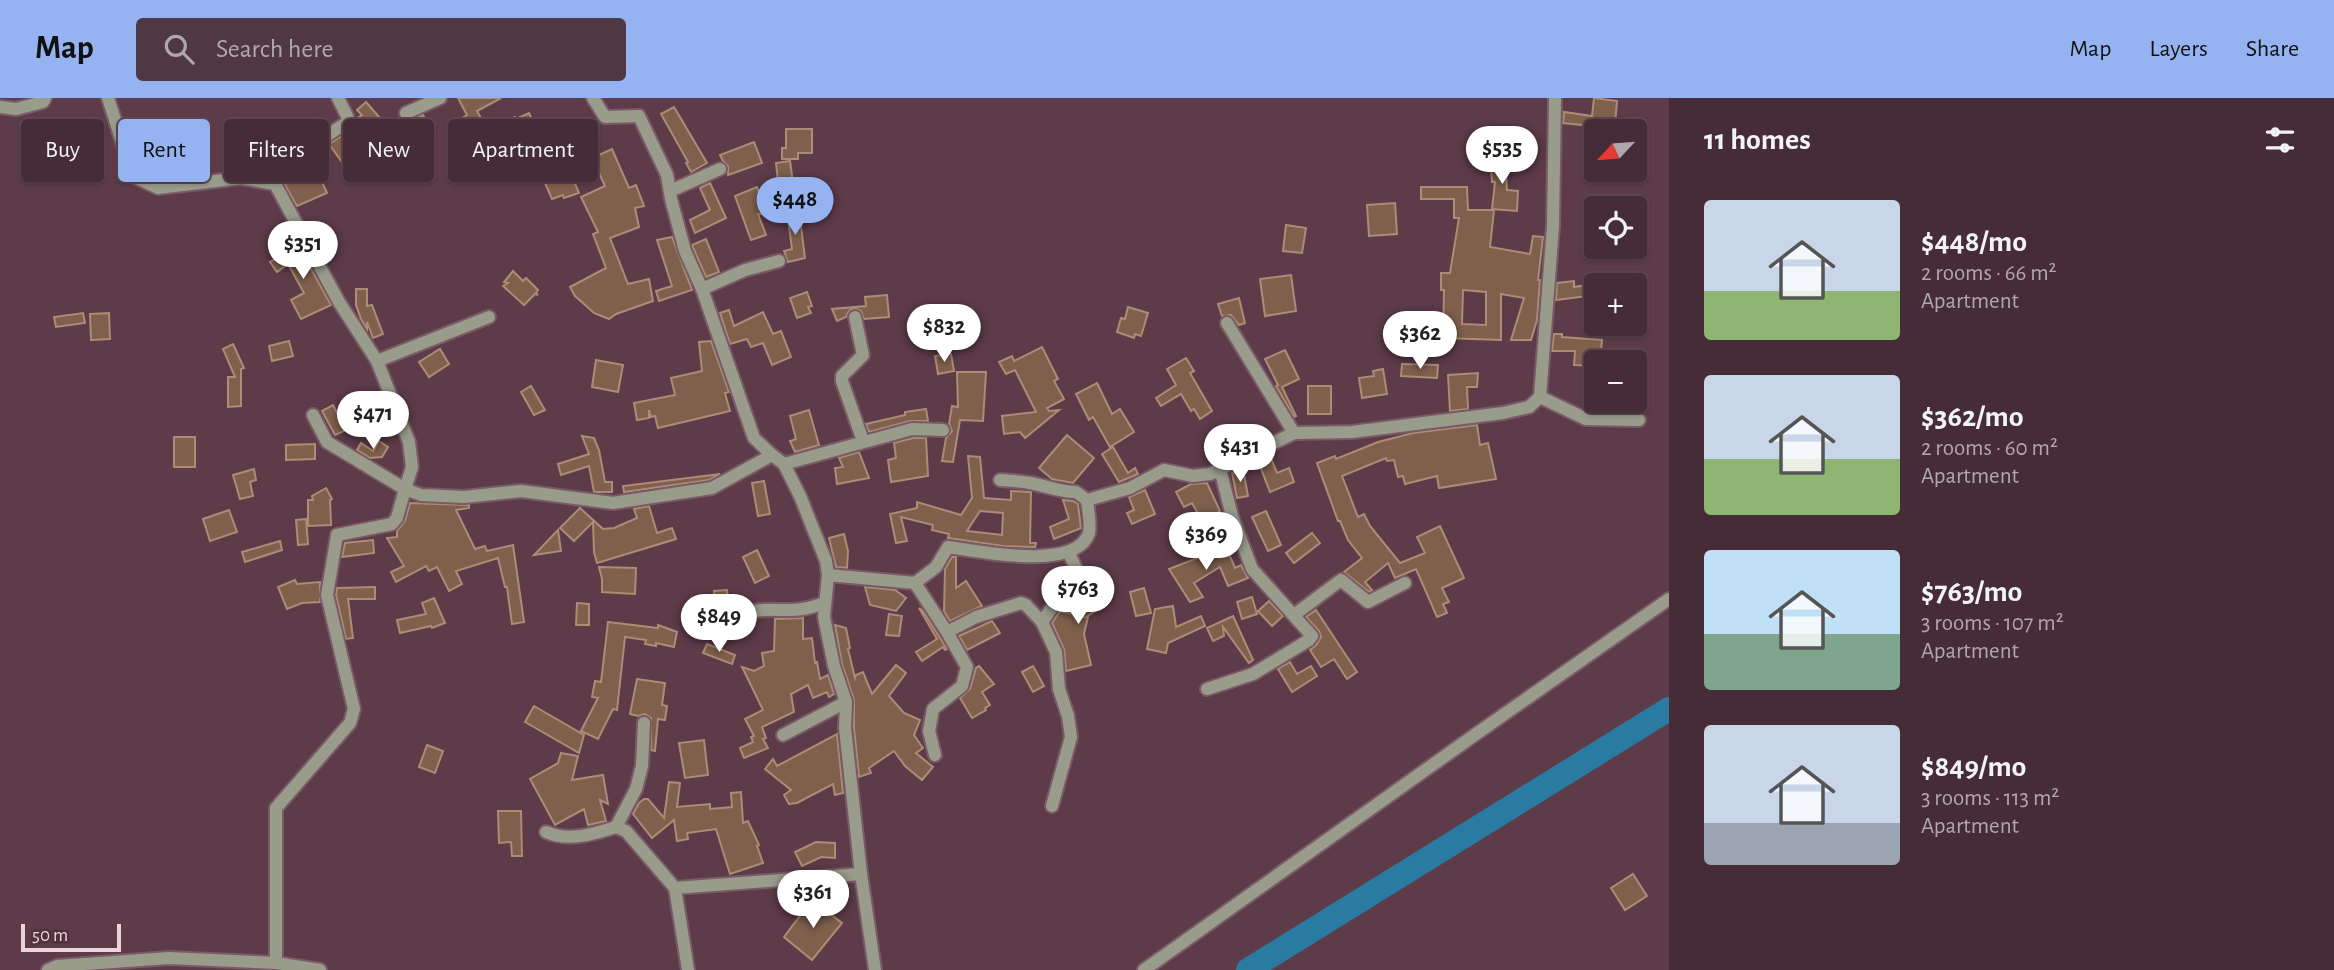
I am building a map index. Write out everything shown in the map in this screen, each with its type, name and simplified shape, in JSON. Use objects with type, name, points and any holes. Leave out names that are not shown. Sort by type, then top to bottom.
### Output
[{"type":"street","points":[[0,107],[16,110],[43,102],[45,98]]},
{"type":"street","points":[[108,98],[133,176],[158,188],[241,178],[275,184]]},
{"type":"street","points":[[275,184],[291,162],[348,122],[348,116],[338,98]]},
{"type":"street","points":[[406,113],[440,98]]},
{"type":"street","points":[[593,98],[606,117],[639,116],[667,175],[685,251],[702,289],[754,438],[784,464],[826,561],[828,575],[824,617],[828,641],[846,702],[845,728],[875,970]]},
{"type":"street","points":[[1087,500],[1130,488],[1164,470],[1193,476],[1220,469],[1294,433],[1352,432],[1503,413],[1530,407],[1540,397],[1553,226],[1555,98]]},
{"type":"street","points":[[670,191],[720,169]]},
{"type":"street","points":[[275,184],[339,302],[377,361],[409,442],[412,467],[397,518],[392,524],[337,535],[327,595],[354,709],[350,723],[276,808],[276,963]]},
{"type":"street","points":[[702,289],[745,270],[779,261]]},
{"type":"street","points":[[377,361],[489,317]]},
{"type":"street","points":[[855,317],[863,355],[842,376],[842,381],[863,442]]},
{"type":"street","points":[[1227,323],[1294,433]]},
{"type":"street","points":[[1540,397],[1586,419],[1639,420]]},
{"type":"street","points":[[313,415],[327,442],[405,489],[421,495],[464,497],[521,491],[613,503],[712,488],[772,455]]},
{"type":"street","points":[[784,464],[912,429],[943,429]]},
{"type":"street","points":[[1207,689],[1253,674],[1310,640],[1312,636],[1252,569],[1232,516],[1220,469]]},
{"type":"street","points":[[1000,480],[1029,483],[1063,493],[1076,492],[1087,500]]},
{"type":"street","points":[[828,575],[915,583],[936,567],[948,547],[1006,556],[1044,557],[1069,553],[1087,537],[1087,500]]},
{"type":"street","points":[[1042,622],[1077,571],[1069,553]]},
{"type":"street","points":[[1294,615],[1341,580],[1368,602],[1405,583]]},
{"type":"street","points":[[915,583],[967,667],[962,686],[933,709],[929,731],[935,755]]},
{"type":"street","points":[[1144,970],[1669,599]]},
{"type":"street","points":[[947,632],[976,617],[1021,603],[1042,622],[1056,652],[1059,689],[1068,716],[1071,737],[1052,806]]},
{"type":"street","points":[[740,618],[758,609],[802,609],[825,604]]},
{"type":"street","points":[[783,735],[846,702]]},
{"type":"street","points":[[616,827],[636,789],[642,766],[644,723]]},
{"type":"street","points":[[546,832],[568,837],[616,827],[626,831],[675,888],[688,970]]},
{"type":"street","points":[[675,888],[861,874]]},
{"type":"street","points":[[48,970],[57,966],[169,958],[276,963],[320,970]]},
{"type":"building","points":[[458,98],[501,98],[477,111],[481,119],[463,119],[467,115]]},
{"type":"building","points":[[1594,98],[1617,101],[1616,119],[1584,119],[1584,125],[1563,123],[1564,112],[1592,116]]},
{"type":"building","points":[[366,102],[379,117],[356,119],[362,115],[357,110]]},
{"type":"building","points":[[674,107],[707,163],[691,172],[661,114]]},
{"type":"building","points":[[529,113],[532,119],[516,119]]},
{"type":"building","points":[[786,129],[812,129],[812,153],[798,153],[798,159],[782,159],[782,148],[786,148]]},
{"type":"building","points":[[343,135],[343,161],[342,162],[329,144]]},
{"type":"building","points":[[754,142],[762,163],[728,175],[728,166],[720,155]]},
{"type":"building","points":[[612,149],[629,188],[636,185],[644,206],[635,208],[639,227],[610,238],[628,284],[649,279],[653,301],[609,319],[594,313],[575,296],[570,287],[606,268],[593,234],[598,232],[581,197],[605,186],[598,171],[598,155]]},
{"type":"building","points":[[1505,154],[1507,190],[1518,191],[1517,211],[1492,209],[1495,182],[1492,182],[1490,155]]},
{"type":"building","points":[[790,161],[794,190],[779,191],[776,163]]},
{"type":"building","points":[[287,182],[322,182],[327,193],[297,206],[285,185]]},
{"type":"building","points":[[545,182],[574,182],[579,193],[552,199]]},
{"type":"building","points":[[710,183],[726,218],[695,233],[690,220],[710,210],[700,188]]},
{"type":"building","points":[[757,187],[768,214],[758,214],[766,235],[751,240],[735,196]]},
{"type":"building","points":[[1421,187],[1467,187],[1468,210],[1494,210],[1490,247],[1530,254],[1533,236],[1543,237],[1537,320],[1531,340],[1511,340],[1524,298],[1501,294],[1501,340],[1443,338],[1444,290],[1441,290],[1441,273],[1450,273],[1459,218],[1454,218],[1454,199],[1421,199]],"holes":[[[1463,290],[1486,292],[1486,325],[1462,324]]]},
{"type":"building","points":[[1395,203],[1397,234],[1369,236],[1367,205]]},
{"type":"building","points":[[799,210],[805,258],[788,262],[784,251],[792,249],[787,211]]},
{"type":"building","points":[[1286,225],[1306,228],[1302,253],[1283,251]]},
{"type":"building","points":[[293,236],[331,305],[301,319],[291,300],[304,293],[288,264],[277,272],[270,262],[291,248],[287,239]]},
{"type":"building","points":[[672,237],[692,290],[659,301],[656,291],[672,286],[657,240]]},
{"type":"building","points":[[706,239],[719,272],[706,277],[692,245]]},
{"type":"building","points":[[513,271],[523,281],[526,278],[538,290],[538,295],[535,294],[524,305],[503,286],[508,283],[504,282]]},
{"type":"building","points":[[1291,275],[1296,311],[1265,316],[1260,279]]},
{"type":"building","points":[[1574,281],[1574,287],[1584,285],[1584,296],[1556,300],[1557,283]]},
{"type":"building","points":[[356,289],[367,289],[367,306],[372,305],[383,334],[373,338],[367,322],[367,329],[361,319],[356,305]]},
{"type":"building","points":[[807,292],[812,306],[808,307],[811,313],[797,318],[790,298]]},
{"type":"building","points":[[887,295],[889,317],[864,319],[861,311],[854,308],[846,317],[837,321],[832,309],[866,306],[865,297]]},
{"type":"building","points":[[1239,298],[1245,323],[1239,325],[1231,315],[1222,316],[1218,304]]},
{"type":"building","points":[[1128,307],[1148,313],[1141,336],[1135,334],[1134,338],[1117,332]]},
{"type":"building","points":[[729,310],[734,326],[763,312],[773,334],[781,331],[791,357],[772,365],[763,343],[751,347],[747,339],[730,344],[720,313]]},
{"type":"building","points":[[83,313],[85,323],[56,327],[54,317]]},
{"type":"building","points":[[109,313],[110,339],[91,340],[90,314]]},
{"type":"building","points":[[1554,334],[1602,340],[1601,350],[1584,350],[1584,365],[1574,365],[1575,351],[1552,351]]},
{"type":"building","points":[[289,341],[293,356],[272,361],[269,346]]},
{"type":"building","points":[[711,341],[729,392],[725,393],[730,411],[658,428],[655,416],[651,417],[649,410],[649,418],[637,420],[634,403],[675,395],[671,378],[702,371],[699,342]]},
{"type":"building","points":[[233,344],[244,368],[241,369],[241,406],[228,407],[228,377],[235,377],[223,349]]},
{"type":"building","points":[[1042,347],[1058,379],[1054,381],[1064,399],[1047,408],[1049,411],[1059,410],[1025,438],[1020,432],[1004,434],[1002,416],[1036,412],[1015,370],[1006,374],[999,362],[1012,356],[1014,361]]},
{"type":"building","points":[[440,349],[449,364],[429,377],[419,362]]},
{"type":"building","points":[[1285,350],[1299,379],[1282,387],[1296,416],[1294,417],[1276,386],[1278,385],[1265,359]]},
{"type":"building","points":[[951,354],[954,371],[938,374],[935,356]]},
{"type":"building","points":[[1186,358],[1194,371],[1190,373],[1212,411],[1200,419],[1194,409],[1191,411],[1181,394],[1161,406],[1156,398],[1176,385],[1167,369]]},
{"type":"building","points":[[596,360],[623,365],[618,392],[592,387]]},
{"type":"building","points":[[1402,364],[1438,365],[1437,378],[1401,376]]},
{"type":"building","points":[[1383,369],[1387,394],[1362,398],[1359,378],[1374,376],[1373,371]]},
{"type":"building","points":[[957,372],[986,372],[983,421],[960,420],[953,462],[942,461],[946,438],[952,431],[949,424],[952,406],[958,407]]},
{"type":"building","points":[[1478,373],[1477,387],[1467,387],[1468,409],[1450,411],[1448,375]]},
{"type":"building","points":[[1097,383],[1112,414],[1120,409],[1134,432],[1110,447],[1093,417],[1089,420],[1076,394]]},
{"type":"building","points":[[531,386],[545,410],[534,415],[521,392]]},
{"type":"building","points":[[1308,386],[1331,386],[1331,414],[1308,414]]},
{"type":"building","points":[[333,405],[346,430],[335,435],[322,411]]},
{"type":"building","points":[[926,409],[928,421],[910,421],[869,432],[866,424],[905,415],[905,412]]},
{"type":"building","points":[[809,410],[819,445],[795,452],[790,441],[796,439],[790,416]]},
{"type":"building","points":[[1477,425],[1480,445],[1488,443],[1496,479],[1439,488],[1437,476],[1405,484],[1403,476],[1398,477],[1394,460],[1387,461],[1386,458],[1342,476],[1358,517],[1364,514],[1370,526],[1400,563],[1425,553],[1417,537],[1440,526],[1464,578],[1442,588],[1449,602],[1443,604],[1447,613],[1437,617],[1416,569],[1395,578],[1388,563],[1365,582],[1372,590],[1369,592],[1344,572],[1362,558],[1338,521],[1317,463],[1413,433]]},
{"type":"building","points":[[1067,435],[1094,458],[1073,483],[1052,479],[1039,468]]},
{"type":"building","points":[[582,436],[594,438],[605,482],[612,482],[612,492],[594,492],[589,466],[561,475],[558,464],[589,454]]},
{"type":"building","points":[[174,437],[195,437],[195,467],[174,467]]},
{"type":"building","points":[[926,438],[928,476],[891,482],[888,460],[896,458],[894,443]]},
{"type":"building","points":[[379,441],[388,447],[383,457],[370,458],[357,450],[361,443],[373,451]]},
{"type":"building","points":[[315,444],[315,459],[286,460],[286,445]]},
{"type":"building","points":[[1113,447],[1128,473],[1135,468],[1138,474],[1119,482],[1102,454]]},
{"type":"building","points":[[859,452],[869,478],[837,484],[835,468],[843,467],[839,458]]},
{"type":"building","points":[[968,456],[980,457],[984,498],[1011,500],[1011,491],[1031,492],[1030,543],[1036,543],[1035,547],[1003,546],[948,538],[949,534],[932,530],[933,525],[901,517],[907,541],[896,543],[890,514],[917,508],[917,502],[961,515],[972,498]],"holes":[[[980,511],[1003,513],[1002,535],[967,531]]]},
{"type":"building","points":[[1270,456],[1277,473],[1289,468],[1294,482],[1270,492],[1258,461]]},
{"type":"building","points":[[254,469],[256,480],[250,482],[253,496],[240,499],[233,475]]},
{"type":"building","points":[[1243,469],[1248,496],[1237,498],[1232,473]]},
{"type":"building","points":[[720,474],[709,480],[624,492],[623,486]]},
{"type":"building","points":[[764,481],[770,514],[758,516],[752,483]]},
{"type":"building","points":[[1207,483],[1220,511],[1202,521],[1192,503],[1184,507],[1176,492],[1191,484]]},
{"type":"building","points":[[326,488],[332,499],[331,525],[308,526],[308,500],[313,500],[312,496]]},
{"type":"building","points":[[1145,490],[1155,514],[1132,524],[1127,513],[1134,510],[1129,497]]},
{"type":"building","points":[[1063,500],[1078,504],[1081,528],[1054,539],[1050,527],[1069,519]]},
{"type":"building","points":[[410,503],[469,505],[469,508],[456,510],[475,549],[485,546],[487,551],[513,545],[524,622],[512,624],[507,587],[498,558],[456,571],[462,584],[449,591],[437,567],[429,571],[426,566],[396,582],[391,572],[404,566],[387,538],[397,537],[397,531],[405,521]]},
{"type":"building","points":[[649,506],[657,533],[672,528],[676,539],[597,563],[593,522],[574,541],[560,528],[580,508],[603,529],[614,528],[637,518],[634,509]]},
{"type":"building","points":[[229,510],[237,532],[210,541],[203,519]]},
{"type":"building","points":[[1266,511],[1281,545],[1268,551],[1252,517]]},
{"type":"building","points":[[306,519],[308,544],[298,545],[296,520]]},
{"type":"building","points":[[558,530],[561,551],[534,555]]},
{"type":"building","points":[[1312,533],[1320,543],[1294,563],[1286,553]]},
{"type":"building","points":[[844,534],[848,551],[847,568],[836,567],[829,538]]},
{"type":"building","points":[[373,540],[374,553],[342,557],[345,543]]},
{"type":"building","points":[[280,541],[282,550],[245,562],[242,552]]},
{"type":"building","points":[[1226,547],[1235,568],[1241,565],[1248,578],[1228,586],[1220,567],[1194,583],[1203,597],[1190,602],[1169,569]]},
{"type":"building","points":[[757,550],[769,576],[755,583],[743,557]]},
{"type":"building","points":[[952,557],[956,557],[956,588],[966,581],[982,606],[950,621],[944,611],[945,569]]},
{"type":"building","points":[[599,567],[636,568],[635,594],[602,592]]},
{"type":"building","points":[[295,580],[297,584],[320,582],[320,602],[302,603],[287,609],[278,587]]},
{"type":"building","points":[[1082,580],[1095,594],[1101,590],[1108,603],[1086,617],[1084,634],[1091,665],[1066,671],[1064,649],[1052,623],[1060,611],[1082,616],[1068,600]]},
{"type":"building","points":[[375,587],[375,599],[348,599],[353,638],[346,639],[336,595],[337,588]]},
{"type":"building","points":[[865,587],[895,590],[906,598],[896,611],[870,605]]},
{"type":"building","points":[[1144,588],[1151,613],[1136,616],[1130,592]]},
{"type":"building","points":[[727,590],[729,623],[716,624],[714,591]]},
{"type":"building","points":[[1252,597],[1257,614],[1242,619],[1237,602]]},
{"type":"building","points":[[434,598],[445,623],[400,633],[397,620],[426,614],[422,603]]},
{"type":"building","points":[[1269,601],[1283,616],[1272,626],[1258,611]]},
{"type":"building","points":[[577,603],[589,604],[589,625],[576,625]]},
{"type":"building","points":[[1173,606],[1176,627],[1201,616],[1205,626],[1168,643],[1166,653],[1147,649],[1155,609]]},
{"type":"building","points":[[919,608],[947,649],[943,647],[922,661],[916,652],[937,639]]},
{"type":"building","points":[[1316,610],[1357,672],[1347,679],[1334,659],[1321,667],[1310,650],[1321,637],[1306,617]]},
{"type":"building","points":[[889,614],[902,616],[899,636],[886,635]]},
{"type":"building","points":[[1233,616],[1253,660],[1249,663],[1223,627],[1224,636],[1213,641],[1207,628]]},
{"type":"building","points":[[803,618],[803,639],[812,638],[820,679],[828,675],[834,694],[829,697],[827,692],[813,698],[808,685],[791,694],[794,712],[762,727],[766,738],[763,739],[768,748],[744,758],[740,748],[753,742],[751,737],[754,736],[745,719],[763,710],[742,667],[754,671],[764,666],[762,653],[774,651],[775,619]]},
{"type":"building","points":[[992,621],[1000,633],[967,650],[959,636]]},
{"type":"building","points":[[608,622],[658,628],[658,625],[677,632],[674,647],[656,643],[656,646],[645,644],[646,640],[625,637],[617,710],[613,709],[598,739],[581,731],[598,698],[592,697],[595,681],[601,682]]},
{"type":"building","points":[[835,625],[846,628],[855,678],[863,672],[872,694],[896,665],[906,673],[889,696],[904,713],[920,720],[914,735],[923,748],[916,753],[933,767],[922,780],[905,766],[894,751],[869,768],[871,773],[859,777],[854,700],[842,664]]},
{"type":"building","points":[[707,644],[735,655],[732,664],[703,653]]},
{"type":"building","points":[[1290,662],[1297,674],[1311,666],[1317,676],[1292,692],[1278,669]]},
{"type":"building","points":[[979,666],[994,684],[982,692],[990,705],[972,718],[960,698],[970,689]]},
{"type":"building","points":[[1033,666],[1044,686],[1033,692],[1022,672]]},
{"type":"building","points":[[637,679],[665,683],[662,705],[667,706],[665,720],[658,719],[655,751],[651,750],[651,718],[645,714],[630,714]]},
{"type":"building","points":[[534,706],[584,735],[579,753],[525,722]]},
{"type":"building","points":[[837,734],[843,793],[835,795],[833,784],[797,803],[789,804],[784,795],[791,790],[765,769],[773,759],[777,766]]},
{"type":"building","points":[[704,740],[708,775],[685,778],[679,743]]},
{"type":"building","points":[[427,745],[443,751],[435,773],[419,767]]},
{"type":"building","points":[[561,753],[578,756],[572,780],[603,775],[608,804],[600,800],[606,821],[588,825],[584,809],[555,825],[530,779],[558,763]]},
{"type":"building","points":[[669,782],[680,783],[677,807],[710,804],[710,809],[732,807],[731,793],[741,792],[743,823],[748,821],[759,845],[757,846],[763,863],[730,874],[716,829],[687,833],[688,839],[677,841],[674,820],[652,838],[633,814],[639,803],[648,799],[664,818]]},
{"type":"building","points":[[498,811],[521,811],[522,856],[512,856],[511,842],[499,843]]},
{"type":"building","points":[[816,842],[835,843],[835,858],[821,857],[802,866],[795,852]]},
{"type":"building","points":[[1633,874],[1647,896],[1625,910],[1611,888]]},
{"type":"building","points":[[812,900],[842,923],[812,960],[784,937]]},
{"type":"waterway","points":[[1248,970],[1669,709]]}]
